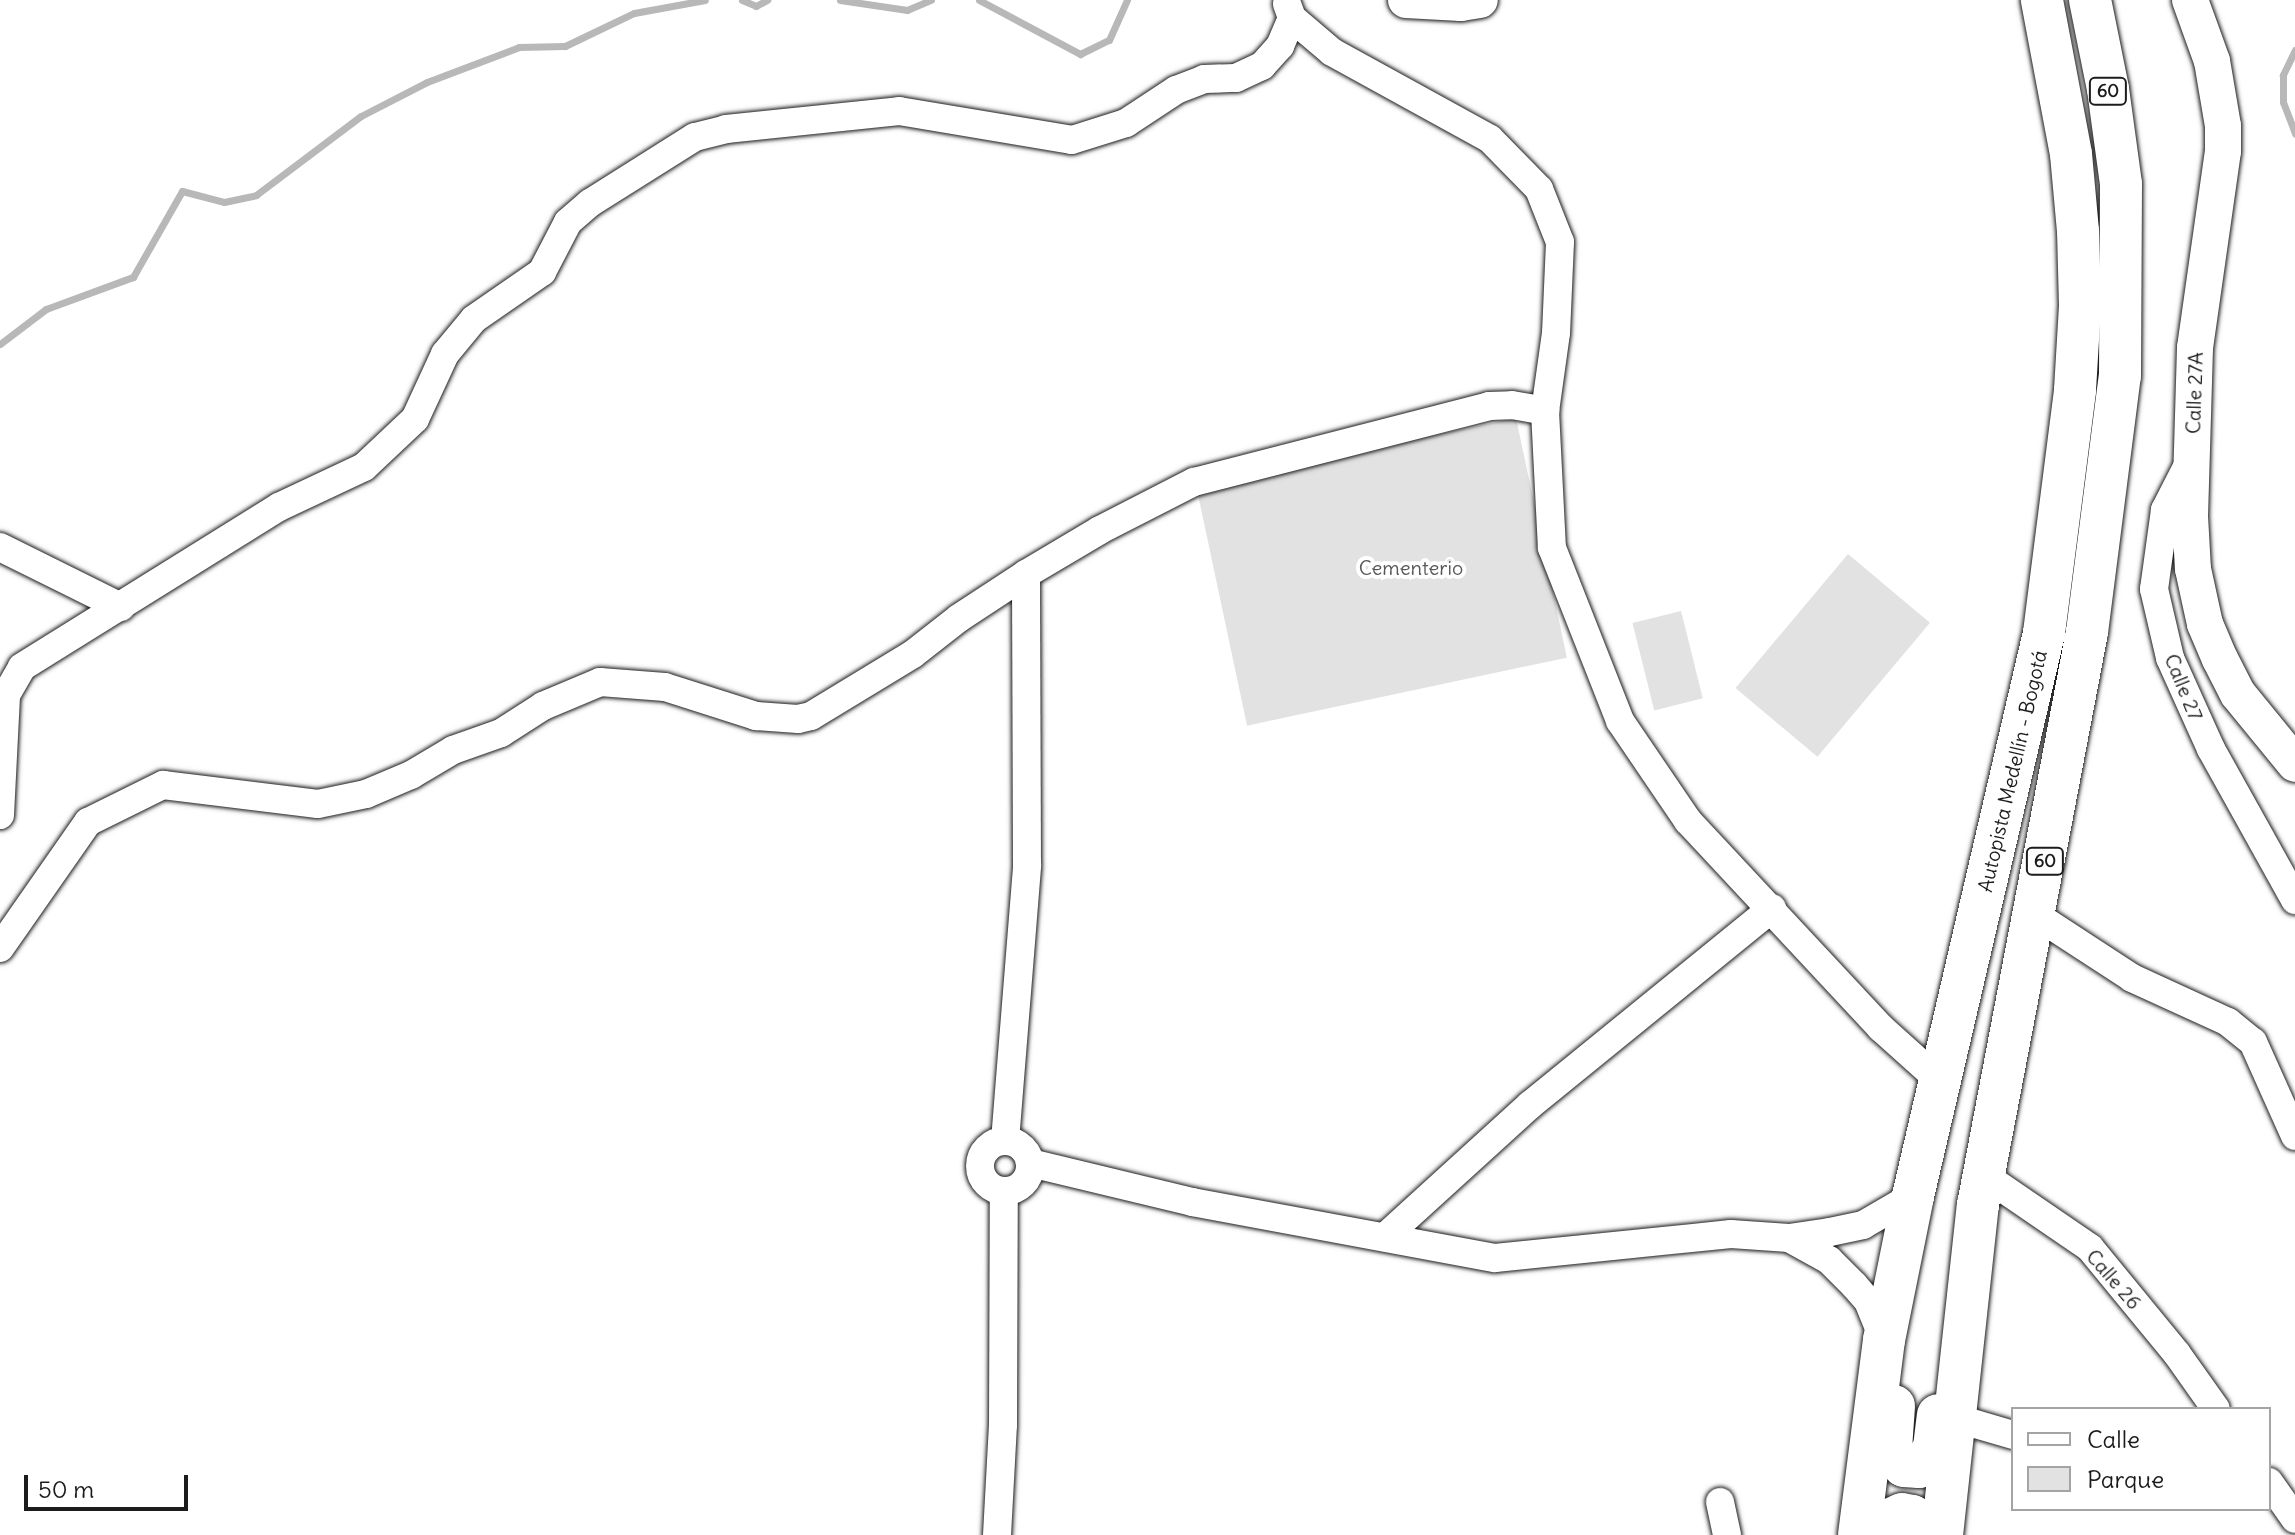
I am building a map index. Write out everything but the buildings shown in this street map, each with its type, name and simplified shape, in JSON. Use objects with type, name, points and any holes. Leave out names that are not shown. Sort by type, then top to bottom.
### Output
[{"type":"highway","name":"Autopista Medellín - Bogotá","points":[[1859,1535],[1884,1340],[1916,1185],[2044,633],[2075,390],[2080,306],[2078,231],[2071,154],[2042,0]]},
{"type":"highway","name":"60","points":[[1942,1535],[1982,1190],[2087,632],[2120,376],[2121,184],[2108,89],[2090,0]]},
{"type":"highway","points":[[1916,1185],[1920,1203],[1890,1439],[1894,1457],[1904,1466],[1919,1467],[1927,1461],[1934,1447],[1961,1232],[1982,1190]]},
{"type":"highway","points":[[1875,1535],[1880,1524],[1902,1514],[1912,1516],[1928,1535]]},
{"type":"main road","points":[[1412,0],[1461,3],[1480,0]]},
{"type":"main road","name":"Calle 27A","points":[[2190,0],[2212,61],[2223,126],[2223,151],[2195,348],[2193,569],[2205,624],[2238,694],[2295,764]]},
{"type":"street","points":[[1289,9],[1332,52],[1490,139],[1539,189],[1560,242],[1556,333],[1545,411],[1552,548],[1620,721],[1681,813],[1881,1028],[1940,1081]]},
{"type":"street","points":[[0,815],[6,695],[22,667],[279,507],[364,467],[415,419],[445,354],[474,319],[542,272],[568,222],[590,203],[695,137],[726,129],[899,111],[1072,140],[1126,123],[1176,90],[1204,79],[1236,78],[1262,66],[1280,46],[1289,9]]},
{"type":"street","points":[[0,948],[88,822],[163,785],[318,804],[366,794],[411,775],[453,750],[501,733],[543,706],[600,682],[665,687],[756,716],[798,719],[852,694],[1026,574],[1100,530],[1194,482],[1489,406],[1512,405],[1545,411]]},
{"type":"street","name":"Calle 27","points":[[2192,459],[2165,510],[2154,589],[2170,658],[2211,749],[2295,900]]},
{"type":"street","points":[[0,547],[121,607]]},
{"type":"street","points":[[1005,1141],[1027,865],[1026,574]]},
{"type":"street","points":[[1385,1237],[1530,1105],[1772,908]]},
{"type":"street","points":[[2034,914],[2132,978],[2228,1022],[2253,1042],[2295,1136]]},
{"type":"street","points":[[1005,1141],[1022,1147],[1030,1163],[1021,1186],[1004,1192],[988,1185],[980,1170],[980,1161],[989,1146],[1005,1141]]},
{"type":"street","points":[[1030,1163],[1192,1202],[1495,1258],[1731,1234],[1789,1238],[1863,1225],[1916,1185]]},
{"type":"street","name":"Calle 26","points":[[1982,1190],[2090,1248],[2177,1354],[2215,1407]]},
{"type":"street","points":[[997,1535],[1003,1425],[1004,1192]]},
{"type":"street","points":[[1789,1238],[1829,1260],[1854,1285],[1868,1301],[1884,1340]]},
{"type":"street","points":[[1955,1418],[2011,1434]]},
{"type":"street","points":[[2271,1485],[2295,1519]]},
{"type":"street","points":[[1720,1502],[1727,1535]]},
{"type":"green space","name":"Cementerio","points":[[1516,418],[1567,658],[1247,726],[1196,486]]},
{"type":"green space","points":[[1848,554],[1930,623],[1817,757],[1736,688]]},
{"type":"green space","points":[[1681,611],[1703,698],[1654,710],[1632,623]]},
{"type":"waterway","points":[[0,344],[46,309],[133,277],[182,191],[224,202],[256,195],[361,116],[427,82],[519,47],[565,46],[634,13],[705,0]]},
{"type":"waterway","points":[[742,0],[756,6],[767,0]]},
{"type":"waterway","points":[[840,0],[907,10],[931,0]]},
{"type":"waterway","points":[[979,0],[1080,54],[1109,40],[1127,0]]},
{"type":"waterway","points":[[2295,50],[2283,75],[2283,102],[2295,134]]}]
